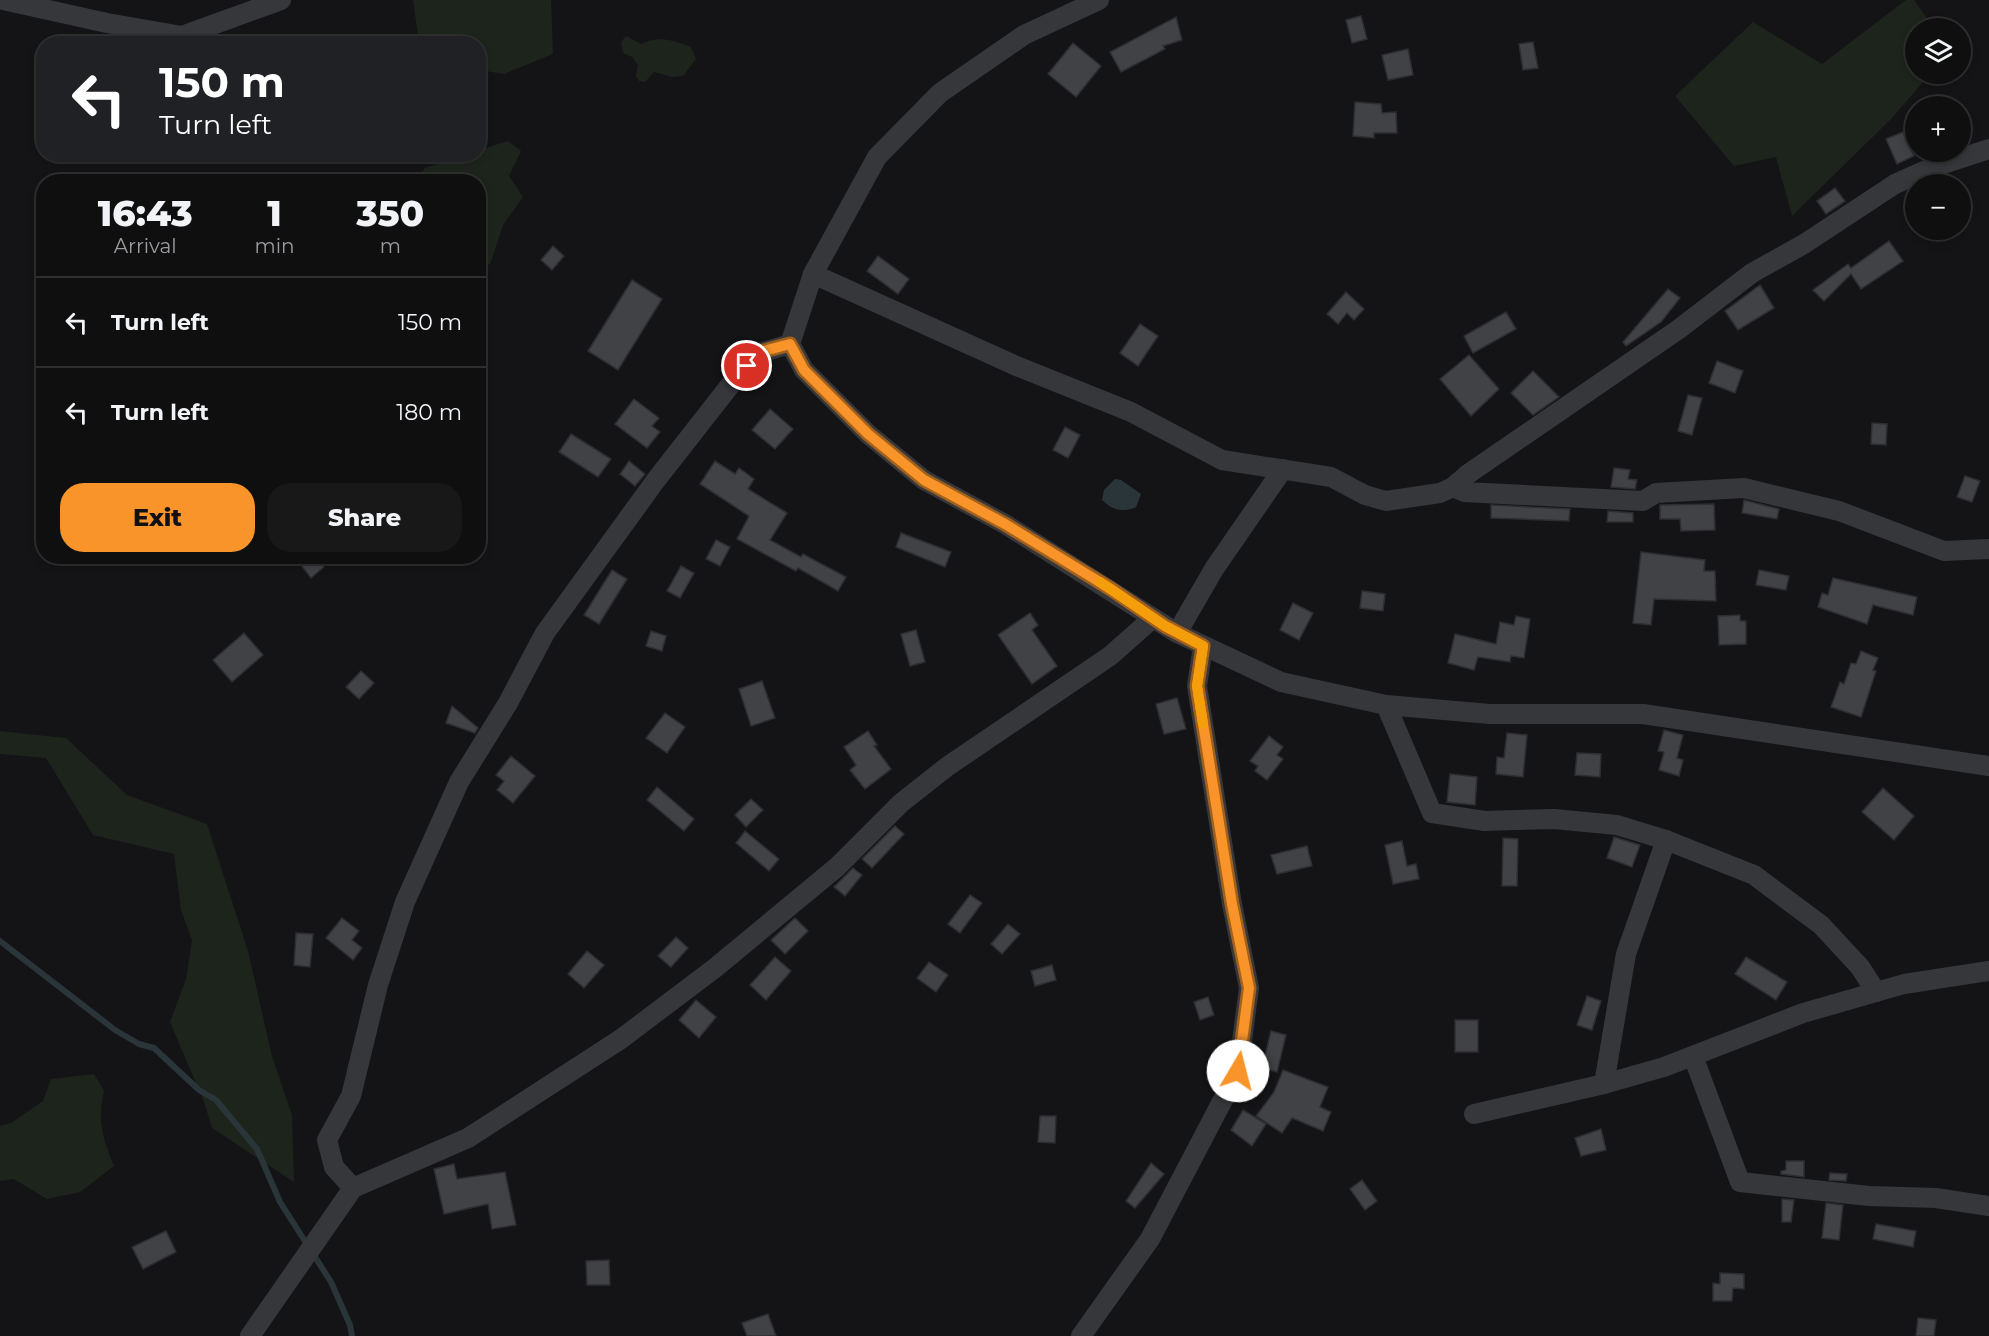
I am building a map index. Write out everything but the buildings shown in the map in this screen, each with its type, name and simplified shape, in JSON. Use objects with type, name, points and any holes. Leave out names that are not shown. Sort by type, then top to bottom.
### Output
[{"type":"street","points":[[3,0],[107,23],[182,36],[281,0]]},
{"type":"street","points":[[1099,0],[1055,9],[1024,35],[940,93],[877,157],[813,274],[790,344],[804,370],[868,434],[924,480],[1005,524],[1111,589],[1177,633],[1281,682],[1386,705],[1490,714],[1643,714],[1989,766]]},
{"type":"street","points":[[813,274],[1014,366],[1131,412],[1222,460],[1331,477],[1365,495],[1386,501],[1440,493],[1453,487],[1468,474],[1679,329],[1752,273],[1803,244],[1895,184],[1931,168],[1989,149]]},
{"type":"street","points":[[353,1188],[334,1167],[327,1140],[351,1095],[378,985],[405,902],[459,782],[508,703],[546,633],[656,480],[735,379],[760,352],[790,344]]},
{"type":"street","points":[[1177,633],[1214,569],[1283,469]]},
{"type":"street","points":[[1453,487],[1464,492],[1643,501],[1656,493],[1744,488],[1839,511],[1944,551],[1989,549]]},
{"type":"street","points":[[250,1336],[353,1188],[468,1138],[621,1039],[715,968],[837,867],[901,803],[948,766],[1110,656],[1153,618]]},
{"type":"street","points":[[1081,1336],[1150,1239],[1238,1071],[1249,988],[1232,904],[1197,686],[1203,646]]},
{"type":"street","points":[[1386,705],[1432,813],[1485,821],[1554,819],[1617,825],[1666,840],[1754,875],[1821,925],[1860,968],[1875,992]]},
{"type":"street","points":[[1604,1084],[1626,954],[1666,840]]},
{"type":"street","points":[[1474,1114],[1604,1084],[1693,1056],[1803,1013],[1875,992],[1904,984],[1989,971]]},
{"type":"street","points":[[1693,1056],[1740,1182],[1869,1196],[1936,1198],[1989,1206]]},
{"type":"shaded area","points":[[413,0],[551,0],[553,54],[504,74],[486,71],[486,36],[418,36]]},
{"type":"shaded area","points":[[1906,0],[1914,0],[1927,18],[1905,18],[1905,84],[1921,84],[1911,96],[1905,96],[1905,103],[1891,119],[1792,216],[1776,157],[1734,166],[1675,96],[1753,22],[1822,64]]},
{"type":"shaded area","points":[[626,36],[641,44],[660,39],[678,42],[691,47],[696,59],[683,76],[672,77],[654,72],[645,82],[639,81],[636,76],[638,65],[632,57],[623,53],[621,42]]},
{"type":"shaded area","points":[[508,141],[521,151],[509,176],[523,197],[503,225],[490,265],[486,263],[486,174],[421,174],[425,168],[444,162],[486,162],[486,148]]},
{"type":"shaded area","points":[[1115,479],[1121,480],[1141,494],[1136,507],[1118,510],[1102,500],[1104,490]]},
{"type":"shaded area","points":[[0,731],[66,738],[127,795],[207,824],[248,951],[272,1056],[292,1115],[294,1182],[212,1128],[204,1102],[170,1022],[186,979],[192,940],[181,910],[174,854],[93,835],[46,758],[0,754]]},
{"type":"shaded area","points":[[94,1074],[104,1091],[101,1111],[102,1129],[114,1166],[80,1192],[47,1199],[14,1179],[0,1181],[0,1126],[11,1123],[43,1101],[51,1079]]},
{"type":"waterway","points":[[0,941],[115,1030],[139,1044],[154,1048],[199,1090],[216,1100],[257,1149],[280,1202],[331,1282],[350,1325],[352,1336]]},
{"type":"slow traffic","points":[[1100,582],[1165,626],[1203,646],[1197,686],[1203,724]]},
{"type":"route","points":[[747,366],[760,352],[790,344],[804,370],[868,434],[924,480],[1005,524],[1111,589],[1165,626],[1203,646],[1197,686],[1232,904],[1249,988],[1238,1071]]}]
